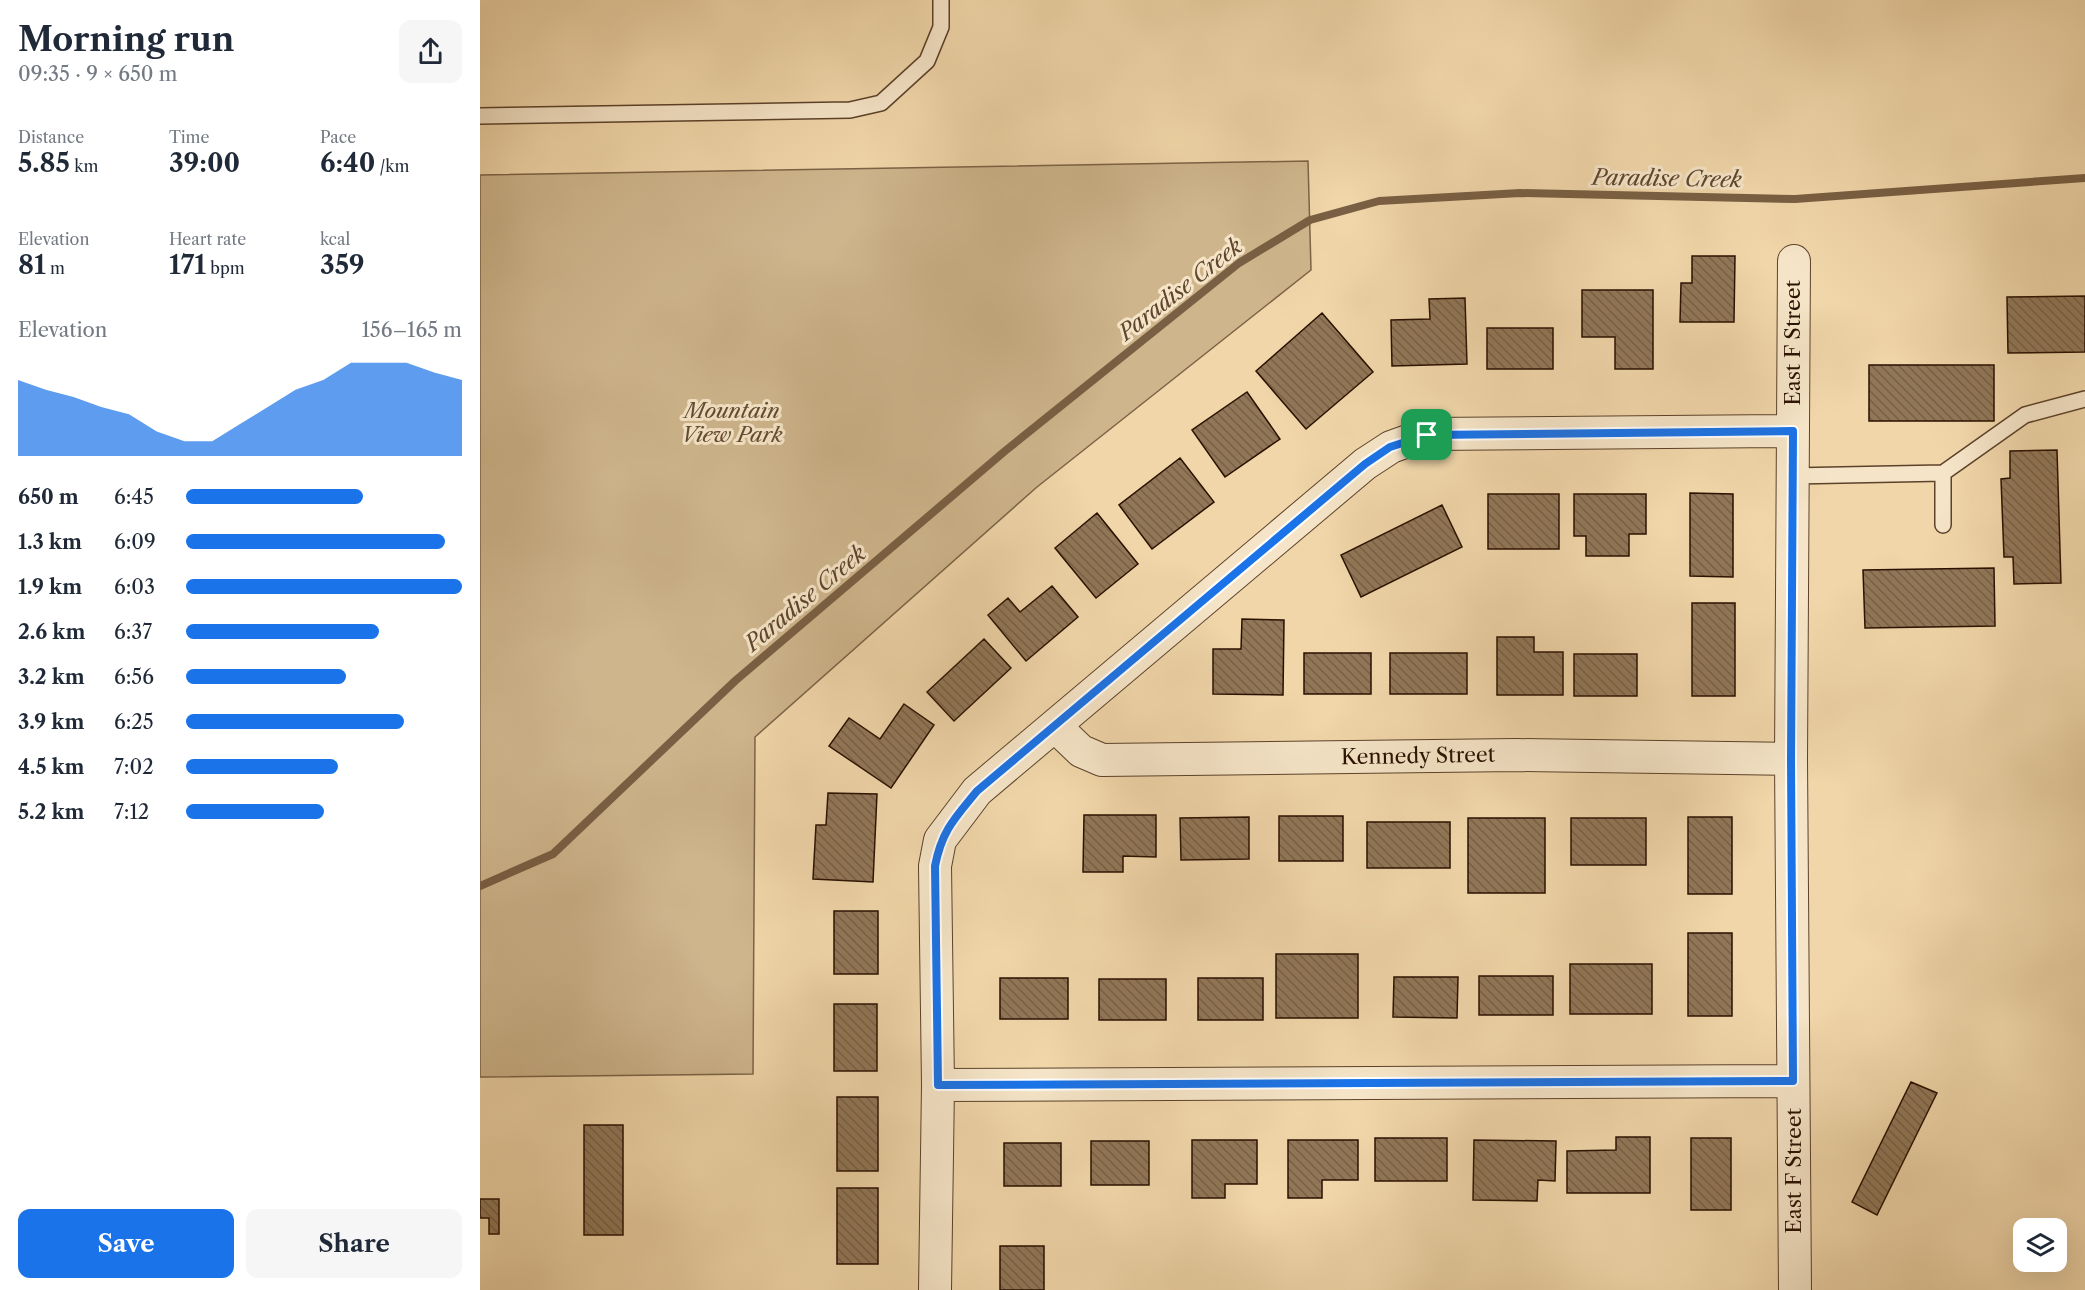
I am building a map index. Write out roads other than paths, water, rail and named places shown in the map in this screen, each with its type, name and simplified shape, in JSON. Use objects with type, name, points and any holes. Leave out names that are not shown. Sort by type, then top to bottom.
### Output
[{"type":"street","name":"East F Street","points":[[1794,261],[1791,759],[1795,1290]]},
{"type":"street","points":[[935,1290],[938,1085],[935,866],[940,840],[952,821],[977,791],[1056,727],[1356,471],[1390,447],[1427,435],[1793,431]]},
{"type":"street","name":"Kennedy Street","points":[[1056,727],[1081,751],[1102,760],[1516,755],[1791,759]]},
{"type":"street","points":[[938,1085],[1793,1081]]},
{"type":"lane","points":[[480,116],[850,110],[881,103],[927,61],[941,27],[941,0]]},
{"type":"lane","points":[[1792,476],[1943,473],[2025,415],[2085,399]]},
{"type":"lane","points":[[1943,473],[1943,525]]},
{"type":"waterway","name":"Paradise Creek","points":[[480,886],[553,854],[735,681],[1005,451],[1239,263],[1310,220],[1379,201],[1520,193],[1795,199],[2085,178]]},
{"type":"park label","name":"Mountain View Park","points":[[732,423]]}]
